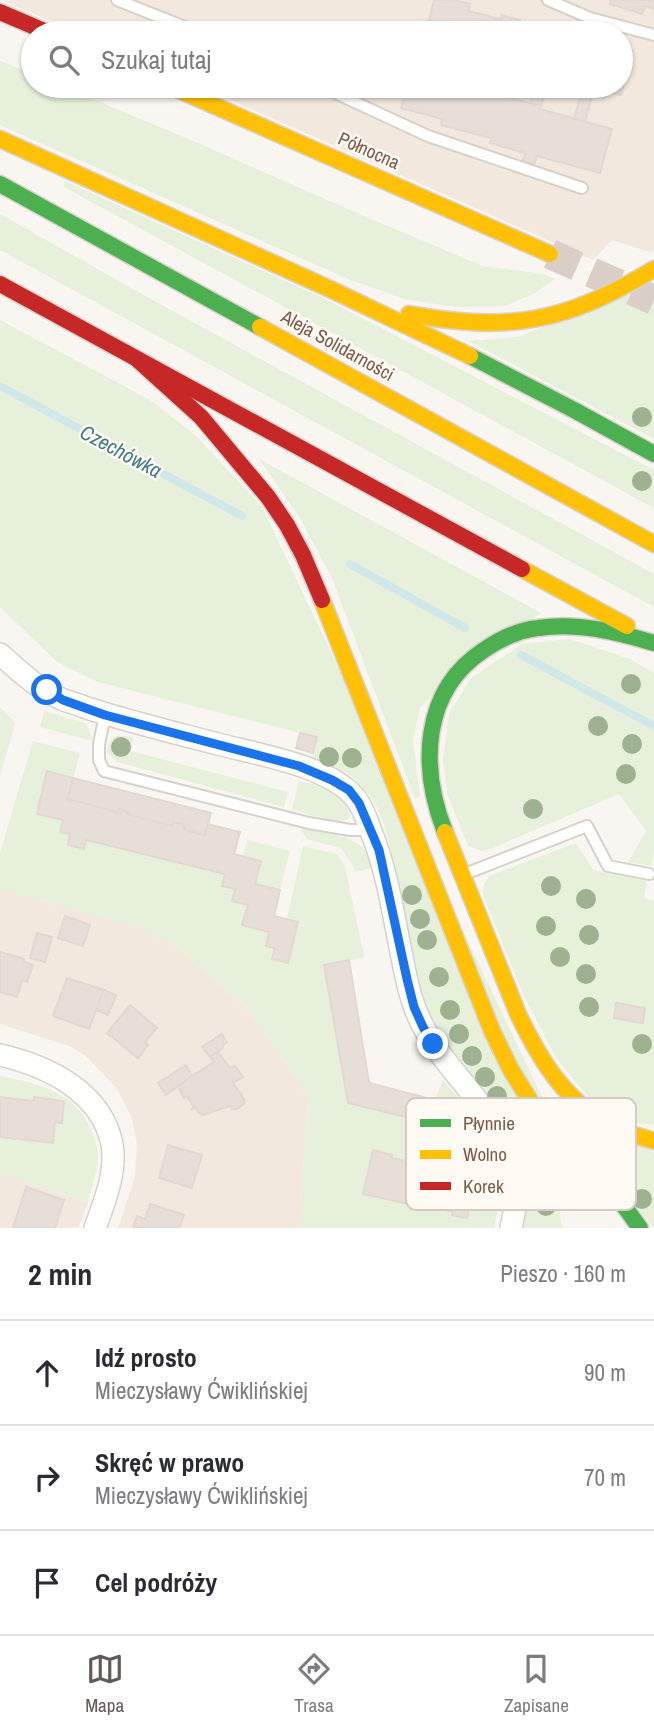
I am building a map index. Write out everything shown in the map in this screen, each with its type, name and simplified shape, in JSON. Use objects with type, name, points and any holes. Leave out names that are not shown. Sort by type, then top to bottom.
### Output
[{"type":"main road","points":[[0,12],[21,21]]},
{"type":"main road","name":"Północna","points":[[197,98],[550,254]]},
{"type":"main road","points":[[0,139],[443,342],[654,454]]},
{"type":"main road","name":"Aleja Solidarności","points":[[0,184],[654,544]]},
{"type":"main road","points":[[333,290],[439,321],[501,323],[560,315],[584,307],[609,297],[654,269]]},
{"type":"main road","points":[[0,284],[654,642]]},
{"type":"main road","points":[[138,360],[201,417],[268,497],[303,555],[484,1010],[505,1058],[529,1098]]},
{"type":"main road","points":[[570,1098],[544,1064],[513,1005],[441,822],[433,793],[429,761],[430,735],[435,715],[451,681],[464,664],[482,650],[522,631],[541,627],[598,629],[654,642]]},
{"type":"main road","points":[[636,1137],[654,1141]]},
{"type":"main road","points":[[628,1210],[640,1228]]},
{"type":"street","points":[[0,654],[32,680],[63,700],[105,715],[309,769],[349,790],[359,803],[379,850],[414,1007],[433,1044],[476,1098]]},
{"type":"street","points":[[0,1055],[53,1073],[88,1099],[97,1111],[112,1145],[112,1161],[108,1191],[95,1228]]},
{"type":"street","points":[[512,1228],[514,1210]]},
{"type":"lane","points":[[117,0],[170,21]]},
{"type":"lane","points":[[548,0],[601,21]]},
{"type":"lane","points":[[633,29],[654,35]]},
{"type":"lane","points":[[346,98],[428,136],[582,188]]},
{"type":"lane","points":[[105,715],[99,744],[99,760],[104,771],[309,823],[350,830],[371,830]]},
{"type":"lane","points":[[462,875],[587,826],[608,866],[649,874]]},
{"type":"shaded area","points":[[1,0],[654,0],[654,250],[650,252],[612,240],[593,260],[226,98],[633,98],[633,21],[51,21]]},
{"type":"shaded area","points":[[0,889],[136,927],[170,941],[246,1007],[308,1096],[298,1228],[118,1228],[135,1177],[137,1144],[131,1116],[117,1089],[86,1056],[69,1046],[0,1024]]},
{"type":"shaded area","points":[[0,1174],[88,1202],[78,1228],[0,1228]]},
{"type":"green space","points":[[0,61],[21,69],[21,98],[90,98],[483,266],[543,274],[555,279],[535,293],[505,306],[456,307],[404,299],[346,278],[0,125]]},
{"type":"green space","points":[[65,181],[323,298],[654,470],[654,508],[64,187]]},
{"type":"green space","points":[[0,214],[654,574],[654,607],[0,250]]},
{"type":"green space","points":[[654,283],[654,439],[469,341],[518,337]]},
{"type":"green space","points":[[0,320],[150,400],[196,436],[262,507],[542,1098],[489,1098],[435,1029],[419,991],[383,821],[369,795],[355,779],[312,759],[317,737],[98,682],[57,662],[0,607]]},
{"type":"green space","points":[[259,459],[541,613],[420,707],[413,739],[420,796],[415,799],[332,578],[300,518]]},
{"type":"green space","points":[[570,639],[630,659],[654,673],[654,850],[651,866],[628,862],[646,831],[619,794],[482,851],[468,846],[447,793],[443,760],[449,714],[471,678],[522,644]]},
{"type":"green space","points":[[0,707],[15,723],[0,777]]},
{"type":"green space","points":[[44,711],[85,723],[92,741],[40,727]]},
{"type":"green space","points":[[117,736],[134,738],[131,751],[288,792],[284,807],[117,762],[107,752],[109,742]]},
{"type":"green space","points":[[33,741],[80,753],[73,778],[47,771],[37,814],[63,820],[60,831],[86,840],[225,874],[235,889],[232,901],[248,905],[243,925],[269,932],[266,945],[275,948],[272,958],[288,962],[298,922],[287,919],[303,846],[338,855],[345,866],[364,957],[324,966],[347,1103],[406,1117],[406,1210],[498,1210],[494,1228],[298,1228],[308,1096],[246,1007],[170,941],[136,927],[0,889],[0,853]]},
{"type":"green space","points":[[299,781],[332,790],[345,801],[351,816],[336,821],[292,809]]},
{"type":"green space","points":[[299,826],[351,840],[368,853],[371,868],[355,872],[341,848],[307,839]]},
{"type":"green space","points":[[247,840],[290,851],[280,890],[255,884],[260,861],[243,856]]},
{"type":"green space","points":[[576,843],[593,870],[647,881],[644,898],[654,901],[654,1125],[636,1122],[636,1098],[592,1098],[587,1095],[556,1058],[524,996],[483,895],[484,884],[489,876]]},
{"type":"green space","points":[[0,1076],[52,1091],[75,1105],[83,1115],[98,1155],[88,1202],[0,1174]]},
{"type":"green space","points":[[443,1080],[459,1098],[436,1098]]},
{"type":"green space","points":[[636,1143],[654,1153],[654,1228],[636,1206]]},
{"type":"green space","points":[[525,1210],[561,1210],[564,1228],[522,1228]]},
{"type":"building","points":[[434,0],[453,0],[470,4],[468,11],[501,19],[502,15],[520,20],[520,21],[429,21]]},
{"type":"building","points":[[611,0],[654,0],[654,9],[645,6],[642,14],[610,4]]},
{"type":"building","points":[[404,98],[510,98],[612,129],[600,173],[537,156],[534,164],[523,161],[525,153],[490,143],[491,138],[441,125],[442,119],[401,108]]},
{"type":"building","points":[[531,98],[544,98],[541,106],[530,103]]},
{"type":"building","points":[[580,98],[591,98],[585,122],[574,119]]},
{"type":"building","points":[[300,733],[317,737],[313,753],[296,748]]},
{"type":"building","points":[[47,771],[73,778],[68,799],[118,812],[119,809],[128,811],[127,814],[172,826],[173,822],[185,825],[184,830],[205,835],[207,824],[240,832],[234,854],[261,861],[255,884],[280,890],[274,916],[298,922],[288,963],[272,959],[275,948],[266,946],[269,932],[242,925],[248,905],[232,901],[235,889],[222,886],[225,874],[86,840],[84,849],[68,845],[70,834],[60,832],[63,820],[37,814]]},
{"type":"building","points":[[73,778],[211,813],[205,835],[184,830],[185,825],[173,822],[172,826],[127,814],[128,811],[119,809],[118,812],[68,799]]},
{"type":"building","points":[[65,916],[90,925],[83,946],[58,938]]},
{"type":"building","points":[[37,933],[52,937],[45,962],[30,958]]},
{"type":"building","points":[[0,952],[24,959],[24,962],[33,965],[27,982],[22,980],[17,997],[0,992]]},
{"type":"building","points":[[349,960],[369,1083],[427,1098],[406,1098],[406,1117],[348,1103],[324,965]]},
{"type":"building","points":[[67,978],[104,990],[89,1029],[53,1016]]},
{"type":"building","points":[[104,990],[116,995],[108,1015],[96,1010]]},
{"type":"building","points":[[616,1003],[645,1008],[643,1023],[614,1018]]},
{"type":"building","points":[[130,1005],[157,1028],[145,1042],[148,1045],[138,1058],[107,1033]]},
{"type":"building","points":[[222,1034],[227,1042],[210,1057],[202,1047]]},
{"type":"building","points":[[218,1052],[230,1068],[235,1066],[243,1077],[233,1083],[242,1094],[244,1104],[237,1109],[230,1106],[203,1115],[195,1107],[192,1109],[187,1096],[184,1098],[177,1085],[214,1062],[210,1057]]},
{"type":"building","points":[[186,1065],[192,1076],[166,1095],[158,1083]]},
{"type":"building","points":[[0,1097],[33,1101],[34,1097],[64,1101],[62,1123],[55,1122],[53,1143],[0,1137]]},
{"type":"building","points":[[168,1145],[202,1155],[192,1188],[159,1178]]},
{"type":"building","points":[[373,1150],[406,1161],[406,1203],[363,1194]]},
{"type":"building","points":[[26,1187],[64,1200],[55,1228],[13,1228]]},
{"type":"building","points":[[150,1204],[184,1215],[179,1228],[133,1228],[137,1216],[145,1219]]},
{"type":"building","points":[[445,1210],[469,1210],[467,1218],[452,1215],[453,1212]]},
{"type":"waterway","name":"Czechówka","points":[[0,386],[242,516]]},
{"type":"waterway","name":"Czechówka","points":[[350,564],[465,628]]},
{"type":"waterway","name":"Czechówka","points":[[521,655],[654,726]]},
{"type":"tunnel","points":[[550,254],[654,300]]},
{"type":"traffic: fast","points":[[0,184],[260,327]]},
{"type":"traffic: fast","points":[[470,356],[654,454]]},
{"type":"traffic: fast","points":[[445,832],[432,782],[432,732],[437,709],[448,687],[463,667],[503,639],[524,631],[553,626],[582,627],[654,643]]},
{"type":"traffic: fast","points":[[627,1210],[640,1228]]},
{"type":"traffic: slow","points":[[197,98],[550,254]]},
{"type":"traffic: slow","points":[[0,139],[330,289],[470,356]]},
{"type":"traffic: slow","points":[[409,314],[477,322],[536,318],[565,312],[593,301],[654,269]]},
{"type":"traffic: slow","points":[[260,327],[654,544]]},
{"type":"traffic: slow","points":[[522,569],[627,626]]},
{"type":"traffic: slow","points":[[322,600],[492,1031],[528,1098]]},
{"type":"traffic: slow","points":[[445,832],[518,1014],[546,1066],[574,1098]]},
{"type":"traffic: slow","points":[[636,1135],[654,1141]]},
{"type":"traffic: jam","points":[[0,12],[21,21]]},
{"type":"traffic: jam","points":[[0,284],[522,569]]},
{"type":"traffic: jam","points":[[138,360],[201,417],[268,497],[303,555],[322,600]]},
{"type":"route","points":[[47,690],[63,700],[105,715],[309,769],[349,790],[359,803],[379,850],[414,1007],[433,1044]]}]
